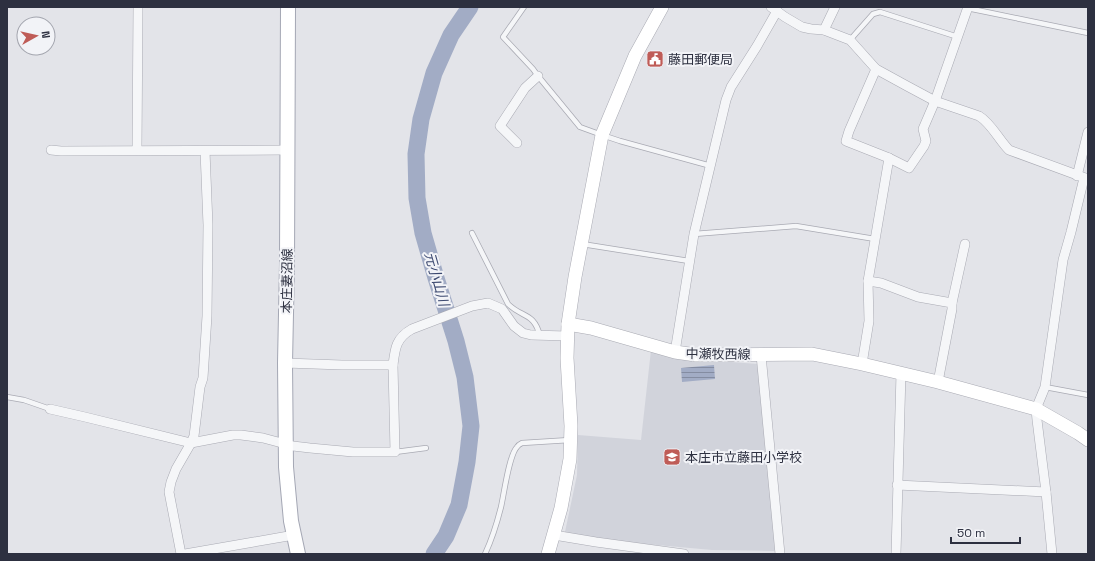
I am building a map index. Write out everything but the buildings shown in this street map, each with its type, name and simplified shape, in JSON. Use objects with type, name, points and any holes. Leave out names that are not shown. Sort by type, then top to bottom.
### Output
[{"type":"main road","name":"本庄妻沼線","points":[[288,7],[285,363],[286,444],[287,488],[291,521],[298,554]]},
{"type":"main road","points":[[548,554],[564,493],[570,459],[572,440],[567,358],[568,330],[575,277],[602,135],[635,56],[662,7]]},
{"type":"main road","name":"中瀬牧西線","points":[[568,330],[591,328],[675,352],[696,355],[812,354],[862,364],[938,382],[1036,409],[1088,440]]},
{"type":"street","points":[[137,150],[138,7]]},
{"type":"street","points":[[824,30],[835,7]]},
{"type":"street","points":[[876,69],[846,141],[909,168],[926,141],[923,129],[935,101],[968,7]]},
{"type":"street","points":[[675,352],[694,234],[723,112],[731,87],[757,46],[774,9],[784,17],[802,27],[824,30],[850,40],[876,69],[935,101],[985,119],[1009,150],[1083,177]]},
{"type":"street","points":[[517,144],[500,126],[525,88],[538,76]]},
{"type":"street","points":[[1052,554],[1036,409],[1045,387],[1063,260],[1071,232],[1083,177],[1088,132]]},
{"type":"street","points":[[51,150],[287,150]]},
{"type":"street","points":[[181,554],[170,492],[171,482],[176,470],[194,436],[200,387],[203,378],[207,316],[208,225],[205,151]]},
{"type":"street","points":[[862,364],[869,321],[868,281],[888,158]]},
{"type":"street","points":[[938,382],[952,303],[965,244]]},
{"type":"street","points":[[868,281],[881,283],[918,296],[952,303]]},
{"type":"street","points":[[50,409],[191,443],[233,434],[257,437],[310,448],[353,452],[394,452],[394,351],[401,337],[406,332],[472,306],[488,303],[502,309],[514,326],[523,333],[540,336],[568,330]]},
{"type":"street","points":[[761,355],[780,554]]},
{"type":"street","points":[[285,363],[393,365]]},
{"type":"street","points":[[896,554],[901,374]]},
{"type":"street","points":[[897,485],[1046,492]]},
{"type":"street","points":[[185,554],[294,535]]},
{"type":"street","points":[[554,535],[684,554]]},
{"type":"lane","points":[[524,7],[503,36],[533,69],[580,127],[602,135],[711,166]]},
{"type":"lane","points":[[968,7],[1088,33]]},
{"type":"lane","points":[[850,40],[873,14],[880,12],[958,37]]},
{"type":"lane","points":[[694,234],[796,226],[875,239]]},
{"type":"lane","points":[[472,233],[508,304],[513,309],[533,320],[538,327],[540,336]]},
{"type":"lane","points":[[582,244],[690,261]]},
{"type":"lane","points":[[1045,387],[1088,395]]},
{"type":"lane","points":[[7,397],[24,400],[50,409]]},
{"type":"lane","points":[[485,554],[494,533],[513,453],[516,447],[522,443],[572,440]]},
{"type":"lane","points":[[394,452],[426,448]]},
{"type":"shaded area","name":"本庄市立藤田小学校","points":[[651,350],[678,358],[758,364],[776,548],[774,551],[712,550],[635,543],[568,534],[565,532],[577,475],[578,435],[641,440]]},
{"type":"water","points":[[714,365],[715,379],[682,382],[681,368]]},
{"type":"waterway","name":"元小山川","points":[[434,554],[446,536],[459,505],[467,462],[471,426],[465,377],[456,341],[423,233],[417,198],[416,154],[421,119],[434,73],[451,35],[470,7]]},
{"type":"place","name":"藤田郵便局","points":[[655,59]]},
{"type":"place","name":"本庄市立藤田小学校","points":[[672,457]]}]
